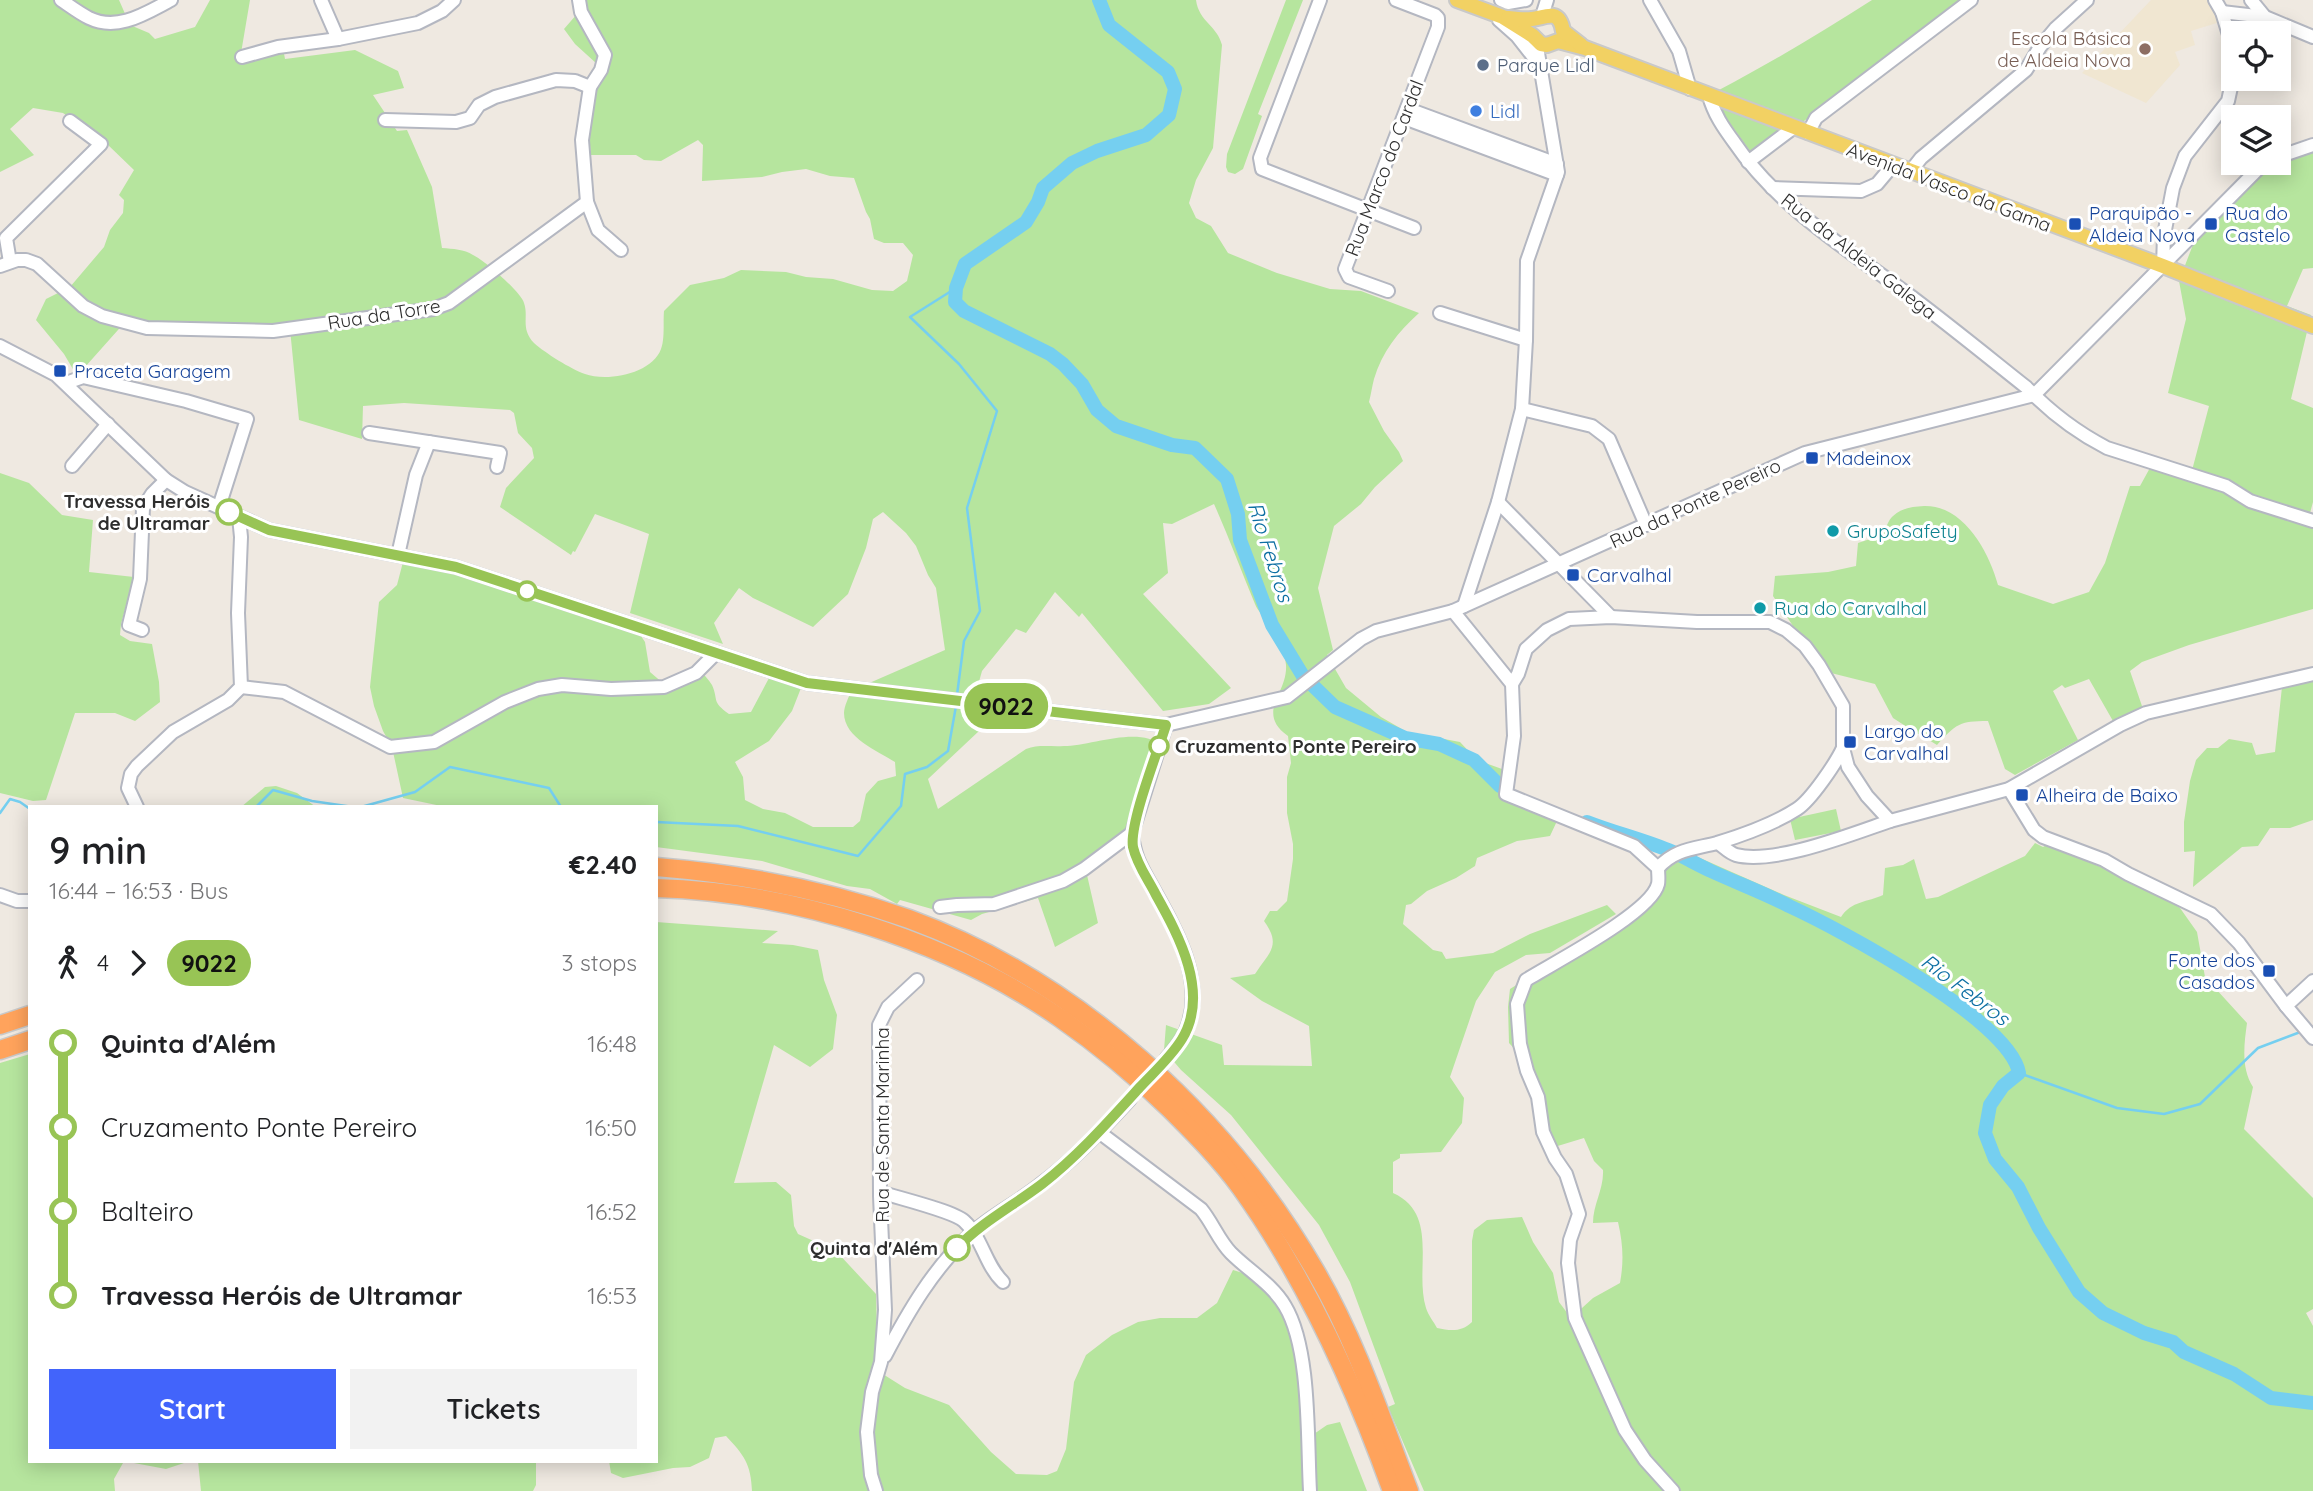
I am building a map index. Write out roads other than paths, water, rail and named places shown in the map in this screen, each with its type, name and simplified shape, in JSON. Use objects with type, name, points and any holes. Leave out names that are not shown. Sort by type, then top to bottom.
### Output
[{"type":"highway","points":[[658,867],[785,884],[857,902],[910,920],[969,945],[1025,976],[1074,1007],[1139,1058],[1179,1093],[1219,1136],[1260,1186],[1316,1272],[1353,1347],[1409,1491]]},
{"type":"highway","points":[[658,888],[697,889],[782,902],[918,944],[1013,989],[1059,1017],[1099,1047],[1145,1085],[1196,1135],[1241,1187],[1292,1267],[1322,1324],[1346,1373],[1392,1491]]},
{"type":"highway","points":[[0,1025],[28,1016]]},
{"type":"highway","points":[[0,1050],[28,1041]]},
{"type":"main road","name":"Avenida Vasco da Gama","points":[[1457,0],[1497,15],[1547,46],[1558,39],[1562,25],[1544,17],[1497,15]]},
{"type":"main road","points":[[1534,38],[1532,30],[1544,17]]},
{"type":"main road","name":"Avenida Vasco da Gama","points":[[1558,39],[2163,266],[2313,326]]},
{"type":"street","points":[[61,0],[89,18],[115,24],[172,0]]},
{"type":"street","points":[[321,0],[338,39]]},
{"type":"street","points":[[242,57],[278,47],[338,39],[418,23],[436,15],[454,0]]},
{"type":"street","points":[[579,0],[581,12],[605,55],[601,70],[590,87],[582,140],[587,202],[598,230],[621,250]]},
{"type":"street","points":[[1320,0],[1260,158],[1262,169],[1414,228]]},
{"type":"street","name":"Rua Marco do Cardal","points":[[1388,291],[1349,277],[1345,269],[1438,27],[1438,19],[1431,13],[1396,0]]},
{"type":"street","points":[[1501,0],[1508,3],[1526,0]]},
{"type":"street","points":[[1544,17],[1549,0]]},
{"type":"street","points":[[1650,0],[1679,51],[1690,89]]},
{"type":"street","points":[[1808,133],[1815,118],[1971,0]]},
{"type":"street","points":[[1910,172],[1921,158],[2026,70],[2055,29],[2087,0]]},
{"type":"street","points":[[2251,0],[2265,17]]},
{"type":"street","points":[[2219,6],[2265,17],[2313,37]]},
{"type":"street","points":[[1497,15],[1541,67]]},
{"type":"street","points":[[1534,38],[1557,170],[1527,261],[1522,409],[1498,502],[1459,608],[1512,684],[1514,736],[1506,794],[1634,846],[1658,868],[1658,886],[1649,900],[1622,922],[1526,979],[1517,1004],[1520,1044],[1538,1097],[1543,1132],[1566,1174],[1578,1214],[1570,1240],[1568,1263],[1575,1318],[1625,1430],[1645,1460],[1673,1491]]},
{"type":"street","points":[[1541,67],[1558,39]]},
{"type":"street","points":[[385,120],[456,122],[470,118],[479,104],[495,97],[556,80],[575,81],[590,87]]},
{"type":"street","points":[[2163,266],[2164,235],[2173,188],[2185,156],[2228,101],[2230,91]]},
{"type":"street","name":"Rua da Aldeia Galega","points":[[1709,96],[1714,113],[1748,162],[1772,188],[1821,232],[1910,296],[2082,433],[2107,448],[2226,486],[2250,501],[2313,521]]},
{"type":"street","points":[[1406,113],[1557,170]]},
{"type":"street","points":[[3,262],[6,238],[101,144],[70,121]]},
{"type":"street","points":[[1748,162],[1793,128]]},
{"type":"street","points":[[2291,153],[2313,145]]},
{"type":"street","points":[[1772,188],[1861,191],[1877,184],[1893,165]]},
{"type":"street","points":[[2034,395],[2252,175]]},
{"type":"street","name":"Rua da Torre","points":[[3,262],[26,260],[37,264],[83,306],[122,323],[172,330],[273,331],[422,311],[449,303],[587,202]]},
{"type":"street","points":[[1440,313],[1526,340]]},
{"type":"street","name":"Rua da Ponte Pereiro","points":[[0,346],[66,383],[166,480],[185,492],[269,530],[456,567],[807,683],[1166,725],[1293,694],[1361,639],[1376,631],[1459,608],[1805,453],[2034,395]]},
{"type":"street","points":[[66,383],[83,377],[186,401],[247,419],[219,508]]},
{"type":"street","points":[[1522,409],[1592,426],[1609,439],[1646,525]]},
{"type":"street","points":[[72,466],[108,424]]},
{"type":"street","points":[[369,433],[500,453],[497,467]]},
{"type":"street","points":[[398,555],[416,475],[429,442]]},
{"type":"street","points":[[142,630],[129,625],[140,579],[143,508],[166,480]]},
{"type":"street","points":[[1498,502],[1611,617]]},
{"type":"street","points":[[135,805],[128,788],[131,774],[137,766],[173,732],[228,700],[241,687],[238,613],[241,537],[239,517]]},
{"type":"street","points":[[1512,684],[1526,649],[1547,630],[1569,619],[1611,617],[1697,622],[1770,622],[1786,630],[1805,646],[1843,706],[1843,748],[1848,767],[1857,784],[1890,821]]},
{"type":"street","points":[[241,687],[284,692],[390,747],[434,743],[505,702],[538,690],[562,685],[611,689],[664,687],[696,673],[716,653]]},
{"type":"street","points":[[1718,843],[1732,855],[1752,858],[1831,841],[1890,821],[2009,789],[2120,725],[2146,713],[2313,674]]},
{"type":"street","points":[[1166,725],[1132,833],[1137,861],[1165,911],[1189,967],[1193,991],[1192,1013],[1181,1041],[1167,1059]]},
{"type":"street","points":[[1658,868],[1675,853],[1718,843],[1767,824],[1800,807],[1836,763],[1843,748]]},
{"type":"street","points":[[2009,789],[2034,830],[2043,837],[2104,860],[2211,914],[2239,943],[2313,1038]]},
{"type":"street","points":[[940,907],[994,904],[1063,881],[1084,869],[1132,833]]},
{"type":"street","points":[[0,895],[17,901],[28,901]]},
{"type":"street","name":"Rua de Santa Marinha","points":[[876,1491],[871,1475],[867,1432],[872,1392],[881,1362],[885,1310],[880,1192],[879,1025],[888,1007],[917,980]]},
{"type":"street","points":[[2286,1006],[2313,981]]},
{"type":"street","points":[[881,1362],[920,1296],[948,1257],[973,1232],[1043,1183],[1099,1132],[1130,1099]]},
{"type":"street","points":[[1099,1132],[1201,1209],[1229,1251],[1268,1285],[1285,1306],[1296,1331],[1301,1357],[1309,1438],[1310,1491]]},
{"type":"street","points":[[880,1192],[963,1220],[973,1232],[992,1272],[1003,1282]]},
{"type":"waterway","name":"Rio Febros","points":[[1099,0],[1109,25],[1168,72],[1175,89],[1169,115],[1146,135],[1097,151],[1072,163],[1043,188],[1026,222],[965,264],[956,288],[955,302],[964,311],[1050,354],[1063,364],[1082,384],[1097,410],[1116,426],[1172,445],[1195,448],[1227,479],[1238,514],[1240,540],[1272,625],[1303,676],[1335,707],[1405,738],[1439,744],[1474,760],[1500,786]]},
{"type":"waterway","points":[[956,288],[910,317],[959,364],[997,411],[967,508],[980,611],[964,641],[957,695]]},
{"type":"waterway","points":[[658,822],[738,826],[858,856],[901,806],[905,774],[927,767],[948,751],[956,706]]},
{"type":"waterway","points":[[368,805],[415,792],[450,767],[549,788],[560,805]]},
{"type":"waterway","points":[[258,805],[273,790],[312,801],[339,805]]},
{"type":"waterway","points":[[0,813],[10,799],[28,808]]},
{"type":"waterway","name":"Rio Febros","points":[[1587,822],[1673,852],[1813,918],[1881,955],[1955,1003],[1986,1028],[2009,1052],[2019,1073],[2003,1086],[1990,1105],[1985,1133],[1995,1159],[2018,1187],[2039,1228],[2079,1292],[2103,1313],[2144,1333],[2173,1342],[2184,1352],[2234,1374],[2271,1398],[2313,1403]]},
{"type":"waterway","points":[[2019,1073],[2117,1108],[2164,1114],[2200,1104],[2258,1048],[2303,1031]]},
{"type":"place","name":"Escola Básica de Aldeia Nova","points":[[2145,49]]},
{"type":"place","name":"Parque Lidl","points":[[1483,65]]},
{"type":"place","name":"Lidl","points":[[1476,111]]},
{"type":"place","name":"Parquipão - Aldeia Nova","points":[[2075,224]]},
{"type":"place","name":"Rua do Castelo","points":[[2211,224]]},
{"type":"place","name":"Praceta Garagem","points":[[60,371]]},
{"type":"place","name":"Madeinox","points":[[1812,458]]},
{"type":"place","name":"Travessa Heróis de Ultramar","points":[[229,512]]},
{"type":"place","name":"GrupoSafety","points":[[1833,531]]},
{"type":"place","name":"Carvalhal","points":[[1573,575]]},
{"type":"place","name":"Rua do Carvalhal","points":[[1760,608]]},
{"type":"place","name":"Largo do Carvalhal","points":[[1850,742]]},
{"type":"place","name":"Cruzamento Ponte Pereiro","points":[[1159,746]]},
{"type":"place","name":"Alheira de Baixo","points":[[2022,795]]},
{"type":"place","name":"Fonte dos Casados","points":[[2269,971]]},
{"type":"place","name":"Quinta d'Além","points":[[957,1248]]}]
